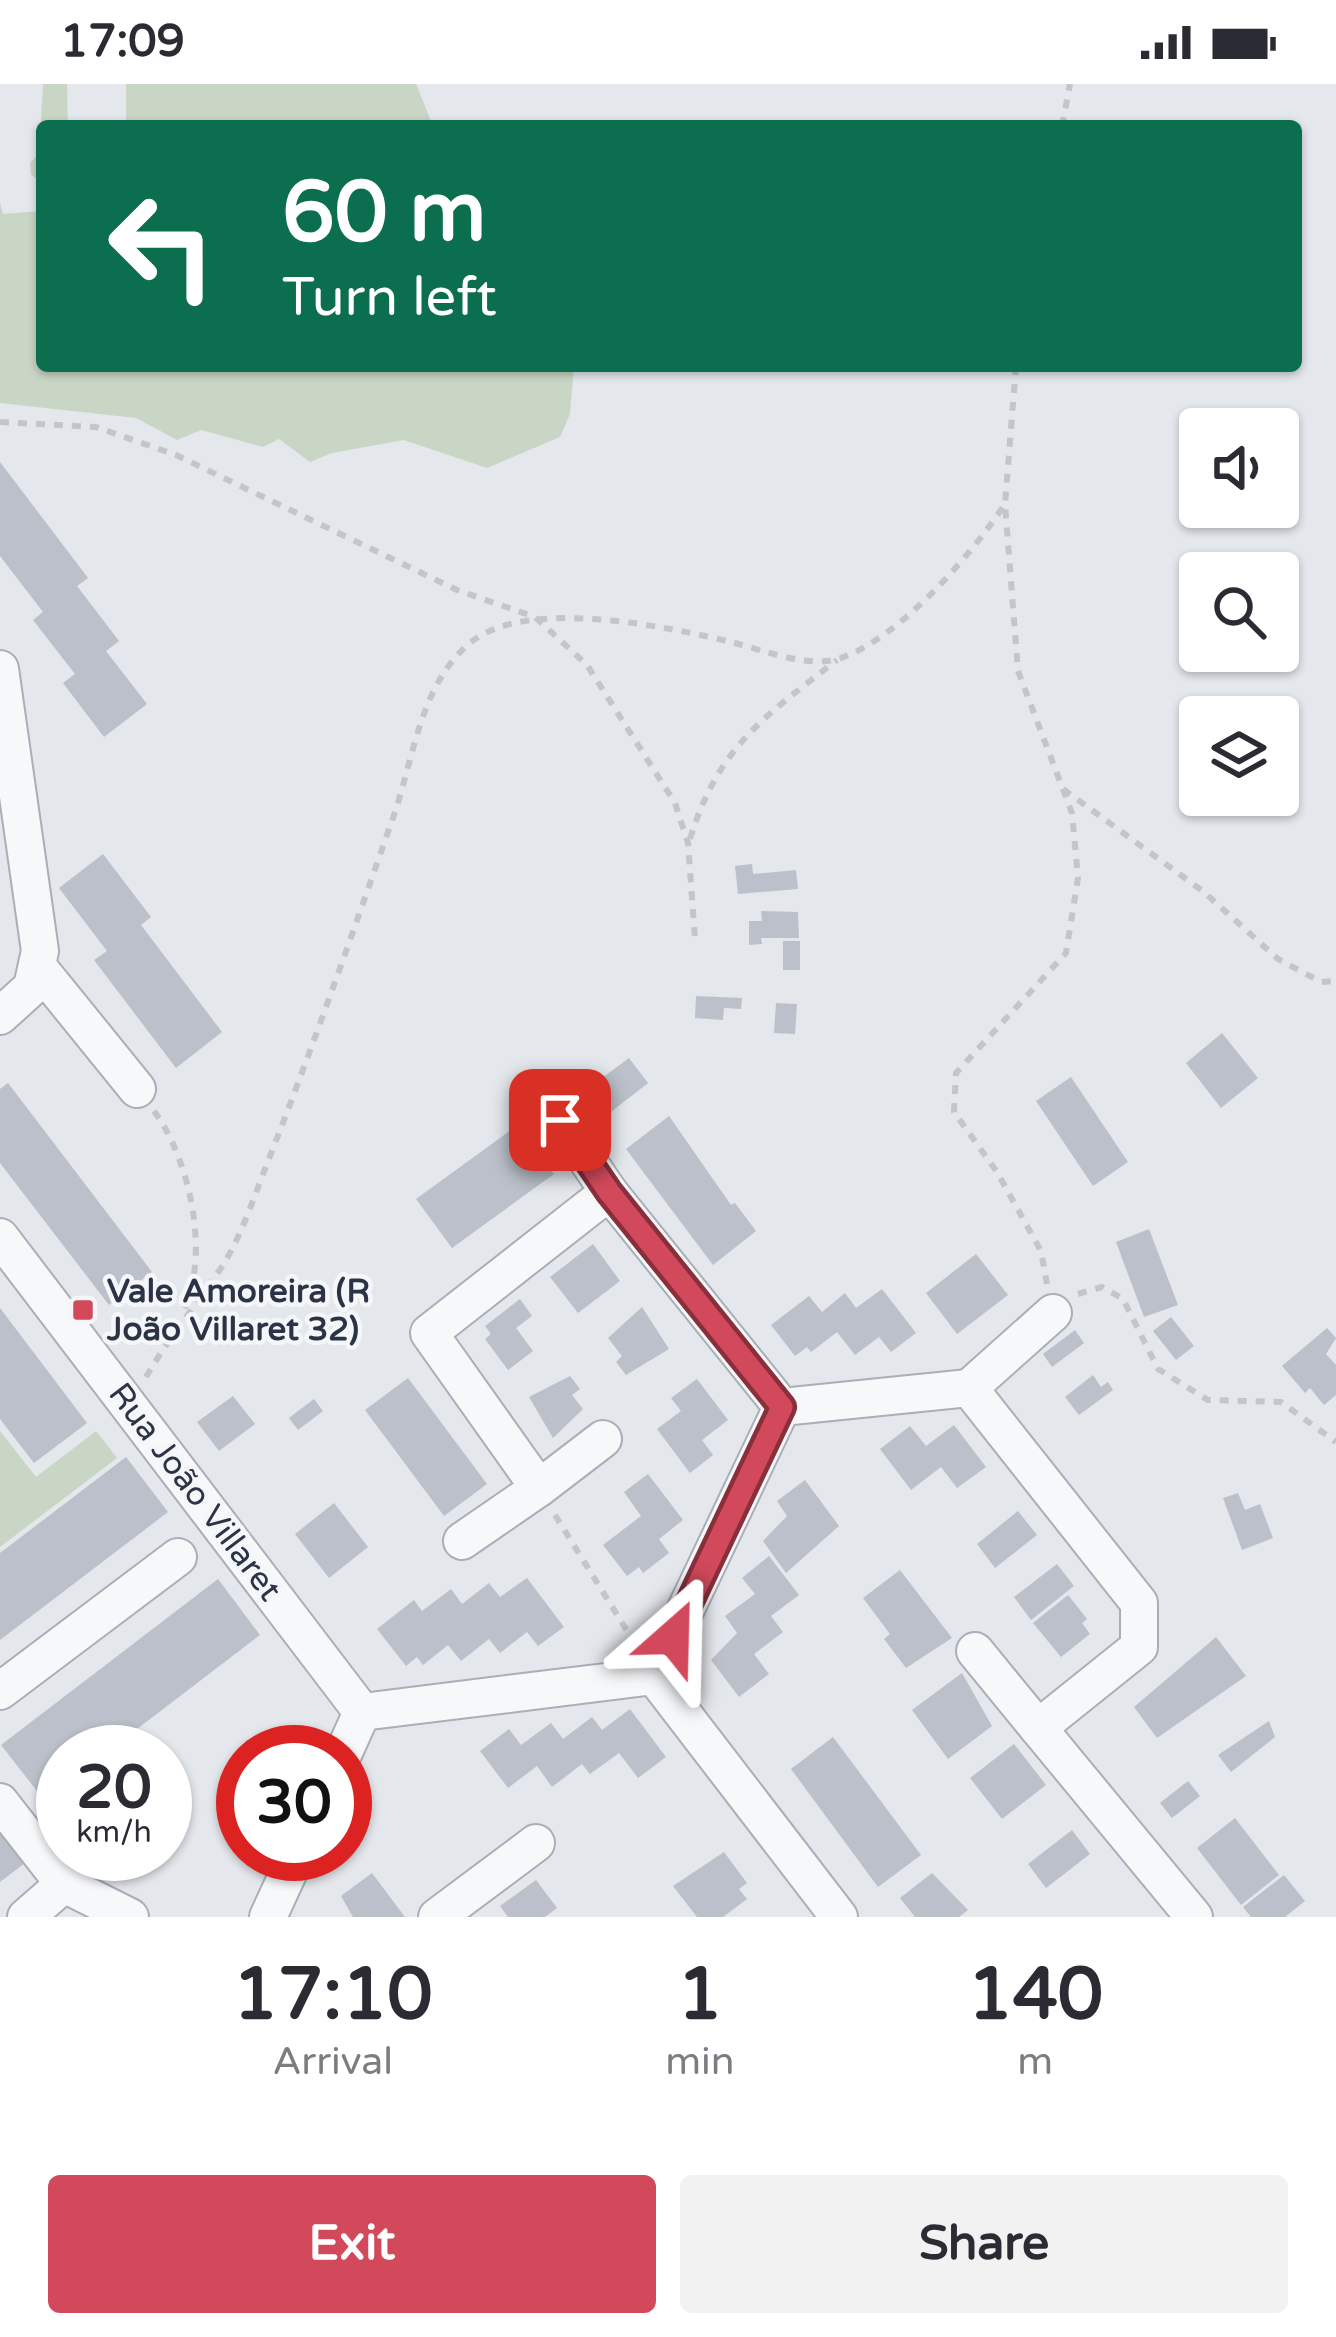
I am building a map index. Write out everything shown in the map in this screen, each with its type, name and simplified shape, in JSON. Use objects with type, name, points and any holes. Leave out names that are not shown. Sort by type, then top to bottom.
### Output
[{"type":"street","points":[[0,668],[8,770],[39,968],[32,987],[0,1016]]},
{"type":"street","points":[[39,968],[137,1089]]},
{"type":"street","points":[[560,1120],[609,1192],[782,1407]]},
{"type":"street","points":[[539,1488],[429,1333],[609,1192]]},
{"type":"street","name":"Rua João Villaret","points":[[0,1237],[362,1712]]},
{"type":"street","points":[[782,1407],[969,1388],[1053,1313]]},
{"type":"street","points":[[969,1388],[1139,1603],[1138,1647],[1038,1728]]},
{"type":"street","points":[[654,1676],[782,1407]]},
{"type":"street","points":[[462,1541],[603,1439]]},
{"type":"street","points":[[0,1691],[178,1557]]},
{"type":"street","points":[[974,1651],[1194,1917]]},
{"type":"street","points":[[356,1725],[362,1712],[654,1676]]},
{"type":"street","points":[[654,1676],[839,1917]]},
{"type":"street","points":[[0,1802],[64,1884],[130,1917]]},
{"type":"street","points":[[448,1914],[536,1843]]},
{"type":"street","points":[[268,1917],[285,1881]]},
{"type":"street","points":[[26,1917],[64,1884]]},
{"type":"path","points":[[1063,120],[1070,84]]},
{"type":"path","points":[[1016,372],[1005,504],[1018,671],[1072,813],[1078,878],[1066,953],[956,1073],[955,1112],[997,1172],[1041,1251],[1053,1313],[1074,1295],[1102,1287],[1124,1299],[1158,1369],[1208,1400],[1281,1402],[1336,1442]]},
{"type":"path","points":[[0,422],[96,427],[176,455],[457,590],[535,617],[681,630],[804,659],[838,660]]},
{"type":"path","points":[[688,843],[705,790],[746,732],[838,660],[877,639],[980,542],[1005,504]]},
{"type":"path","points":[[535,617],[586,664],[675,803],[688,843],[695,939]]},
{"type":"path","points":[[178,1323],[225,1262],[270,1155],[396,809],[425,709],[450,664],[472,641],[501,626],[535,617]]},
{"type":"path","points":[[1060,787],[1204,892],[1278,959],[1321,982],[1336,981]]},
{"type":"path","points":[[129,1406],[196,1285],[192,1217],[170,1136],[137,1089]]},
{"type":"path","points":[[539,1488],[654,1676]]},
{"type":"green space","points":[[43,84],[67,84],[68,120],[41,120]]},
{"type":"green space","points":[[126,84],[416,84],[431,120],[126,120]]},
{"type":"green space","points":[[0,202],[3,214],[36,211],[36,372],[574,372],[570,414],[560,437],[487,468],[404,440],[332,453],[310,462],[279,439],[263,447],[201,430],[177,440],[136,418],[0,403]]},
{"type":"green space","points":[[0,1431],[36,1477],[96,1431],[117,1458],[0,1547]]},
{"type":"building","points":[[0,462],[88,578],[77,586],[119,641],[106,651],[147,704],[104,737],[63,683],[75,674],[33,620],[43,612],[0,556]]},
{"type":"building","points":[[103,854],[151,917],[141,925],[222,1032],[176,1068],[94,960],[107,951],[59,888]]},
{"type":"building","points":[[752,864],[753,874],[796,870],[798,889],[738,894],[735,866]]},
{"type":"building","points":[[761,911],[798,912],[799,938],[761,938],[762,944],[749,945],[749,921],[762,921]]},
{"type":"building","points":[[783,941],[800,941],[800,970],[783,970]]},
{"type":"building","points":[[696,996],[742,998],[741,1009],[724,1008],[723,1020],[695,1018]]},
{"type":"building","points":[[776,1003],[797,1004],[795,1034],[774,1033]]},
{"type":"building","points":[[1222,1033],[1258,1078],[1221,1108],[1186,1063]]},
{"type":"building","points":[[629,1058],[648,1083],[602,1119],[582,1093]]},
{"type":"building","points":[[1071,1077],[1128,1162],[1093,1186],[1036,1101]]},
{"type":"building","points":[[8,1083],[152,1272],[109,1305],[0,1163],[0,1089]]},
{"type":"building","points":[[669,1116],[731,1205],[735,1203],[756,1231],[713,1265],[626,1149]]},
{"type":"building","points":[[518,1125],[554,1174],[452,1248],[416,1199]]},
{"type":"building","points":[[1149,1229],[1178,1305],[1144,1317],[1116,1242]]},
{"type":"building","points":[[593,1244],[620,1281],[578,1313],[550,1277]]},
{"type":"building","points":[[976,1254],[1008,1295],[957,1334],[926,1293]]},
{"type":"building","points":[[882,1289],[916,1333],[891,1352],[879,1337],[855,1355],[837,1332],[811,1352],[807,1347],[795,1356],[771,1325],[809,1296],[822,1312],[845,1293],[856,1308]]},
{"type":"building","points":[[520,1299],[532,1316],[516,1328],[533,1351],[508,1370],[485,1339],[491,1334],[485,1326]]},
{"type":"building","points":[[642,1307],[669,1349],[626,1375],[616,1362],[622,1356],[608,1338]]},
{"type":"building","points":[[0,1308],[87,1423],[34,1463],[0,1419]]},
{"type":"building","points":[[1171,1317],[1194,1346],[1176,1360],[1153,1331]]},
{"type":"building","points":[[1327,1328],[1336,1338],[1326,1354],[1336,1365],[1336,1395],[1324,1405],[1310,1388],[1305,1393],[1282,1366]]},
{"type":"building","points":[[1075,1330],[1084,1343],[1052,1367],[1043,1354]]},
{"type":"building","points":[[1093,1375],[1101,1387],[1108,1382],[1113,1390],[1079,1415],[1065,1397]]},
{"type":"building","points":[[570,1376],[580,1389],[572,1395],[583,1409],[553,1438],[529,1397]]},
{"type":"building","points":[[408,1378],[487,1484],[444,1516],[365,1410]]},
{"type":"building","points":[[697,1379],[728,1420],[702,1440],[713,1455],[690,1473],[657,1429],[681,1411],[671,1398]]},
{"type":"building","points":[[233,1396],[255,1424],[219,1451],[197,1422]]},
{"type":"building","points":[[314,1399],[323,1411],[298,1430],[289,1418]]},
{"type":"building","points":[[954,1425],[986,1467],[957,1488],[941,1467],[911,1490],[880,1449],[910,1426],[926,1446]]},
{"type":"building","points":[[126,1457],[168,1512],[0,1640],[0,1553]]},
{"type":"building","points":[[648,1474],[683,1520],[659,1539],[669,1553],[643,1573],[639,1567],[627,1576],[603,1545],[641,1516],[624,1492]]},
{"type":"building","points":[[805,1480],[839,1526],[786,1573],[763,1541],[787,1516],[777,1501]]},
{"type":"building","points":[[1238,1493],[1245,1510],[1260,1504],[1273,1538],[1242,1550],[1223,1498]]},
{"type":"building","points":[[334,1503],[368,1547],[329,1578],[295,1534]]},
{"type":"building","points":[[1018,1511],[1037,1535],[995,1568],[977,1544]]},
{"type":"building","points":[[769,1556],[799,1595],[771,1616],[783,1632],[754,1654],[769,1674],[739,1697],[711,1660],[737,1633],[725,1616],[755,1594],[742,1578]]},
{"type":"building","points":[[1057,1564],[1074,1586],[1031,1620],[1014,1597]]},
{"type":"building","points":[[900,1570],[952,1638],[906,1668],[884,1639],[890,1634],[863,1598]]},
{"type":"building","points":[[527,1578],[564,1627],[538,1646],[527,1632],[500,1653],[489,1639],[461,1661],[448,1645],[423,1665],[417,1657],[406,1666],[377,1629],[414,1600],[422,1611],[451,1589],[462,1604],[489,1583],[500,1597]]},
{"type":"building","points":[[218,1579],[260,1635],[142,1725],[36,1725],[36,1790],[1,1745]]},
{"type":"building","points":[[1068,1595],[1087,1619],[1082,1623],[1090,1634],[1061,1657],[1033,1623]]},
{"type":"building","points":[[1216,1637],[1246,1676],[1157,1738],[1134,1707]]},
{"type":"building","points":[[962,1673],[992,1726],[948,1759],[912,1710]]},
{"type":"building","points":[[630,1709],[666,1757],[638,1778],[619,1753],[590,1774],[582,1764],[552,1787],[537,1766],[508,1788],[480,1751],[509,1729],[521,1745],[551,1723],[563,1739],[592,1717],[602,1730]]},
{"type":"building","points":[[1269,1721],[1275,1737],[1231,1772],[1218,1755]]},
{"type":"building","points":[[833,1737],[921,1855],[878,1887],[791,1769]]},
{"type":"building","points":[[1014,1744],[1046,1785],[1002,1819],[970,1778]]},
{"type":"building","points":[[1188,1781],[1200,1796],[1172,1818],[1160,1803]]},
{"type":"building","points":[[1235,1818],[1279,1875],[1241,1905],[1197,1848]]},
{"type":"building","points":[[0,1830],[25,1863],[0,1882]]},
{"type":"building","points":[[1072,1830],[1090,1854],[1046,1888],[1028,1864]]},
{"type":"building","points":[[724,1852],[747,1883],[739,1889],[747,1899],[723,1917],[697,1917],[673,1886]]},
{"type":"building","points":[[372,1873],[405,1917],[353,1917],[341,1896],[361,1881],[372,1881]]},
{"type":"building","points":[[932,1873],[968,1910],[959,1917],[915,1917],[900,1898]]},
{"type":"building","points":[[1284,1875],[1305,1901],[1285,1917],[1251,1917],[1243,1907]]},
{"type":"building","points":[[536,1880],[557,1908],[545,1917],[508,1917],[500,1906]]},
{"type":"place","name":"Vale Amoreira (R João Villaret 32)","points":[[83,1310]]},
{"type":"route","points":[[560,1120],[609,1192],[782,1407],[673,1637]]}]
